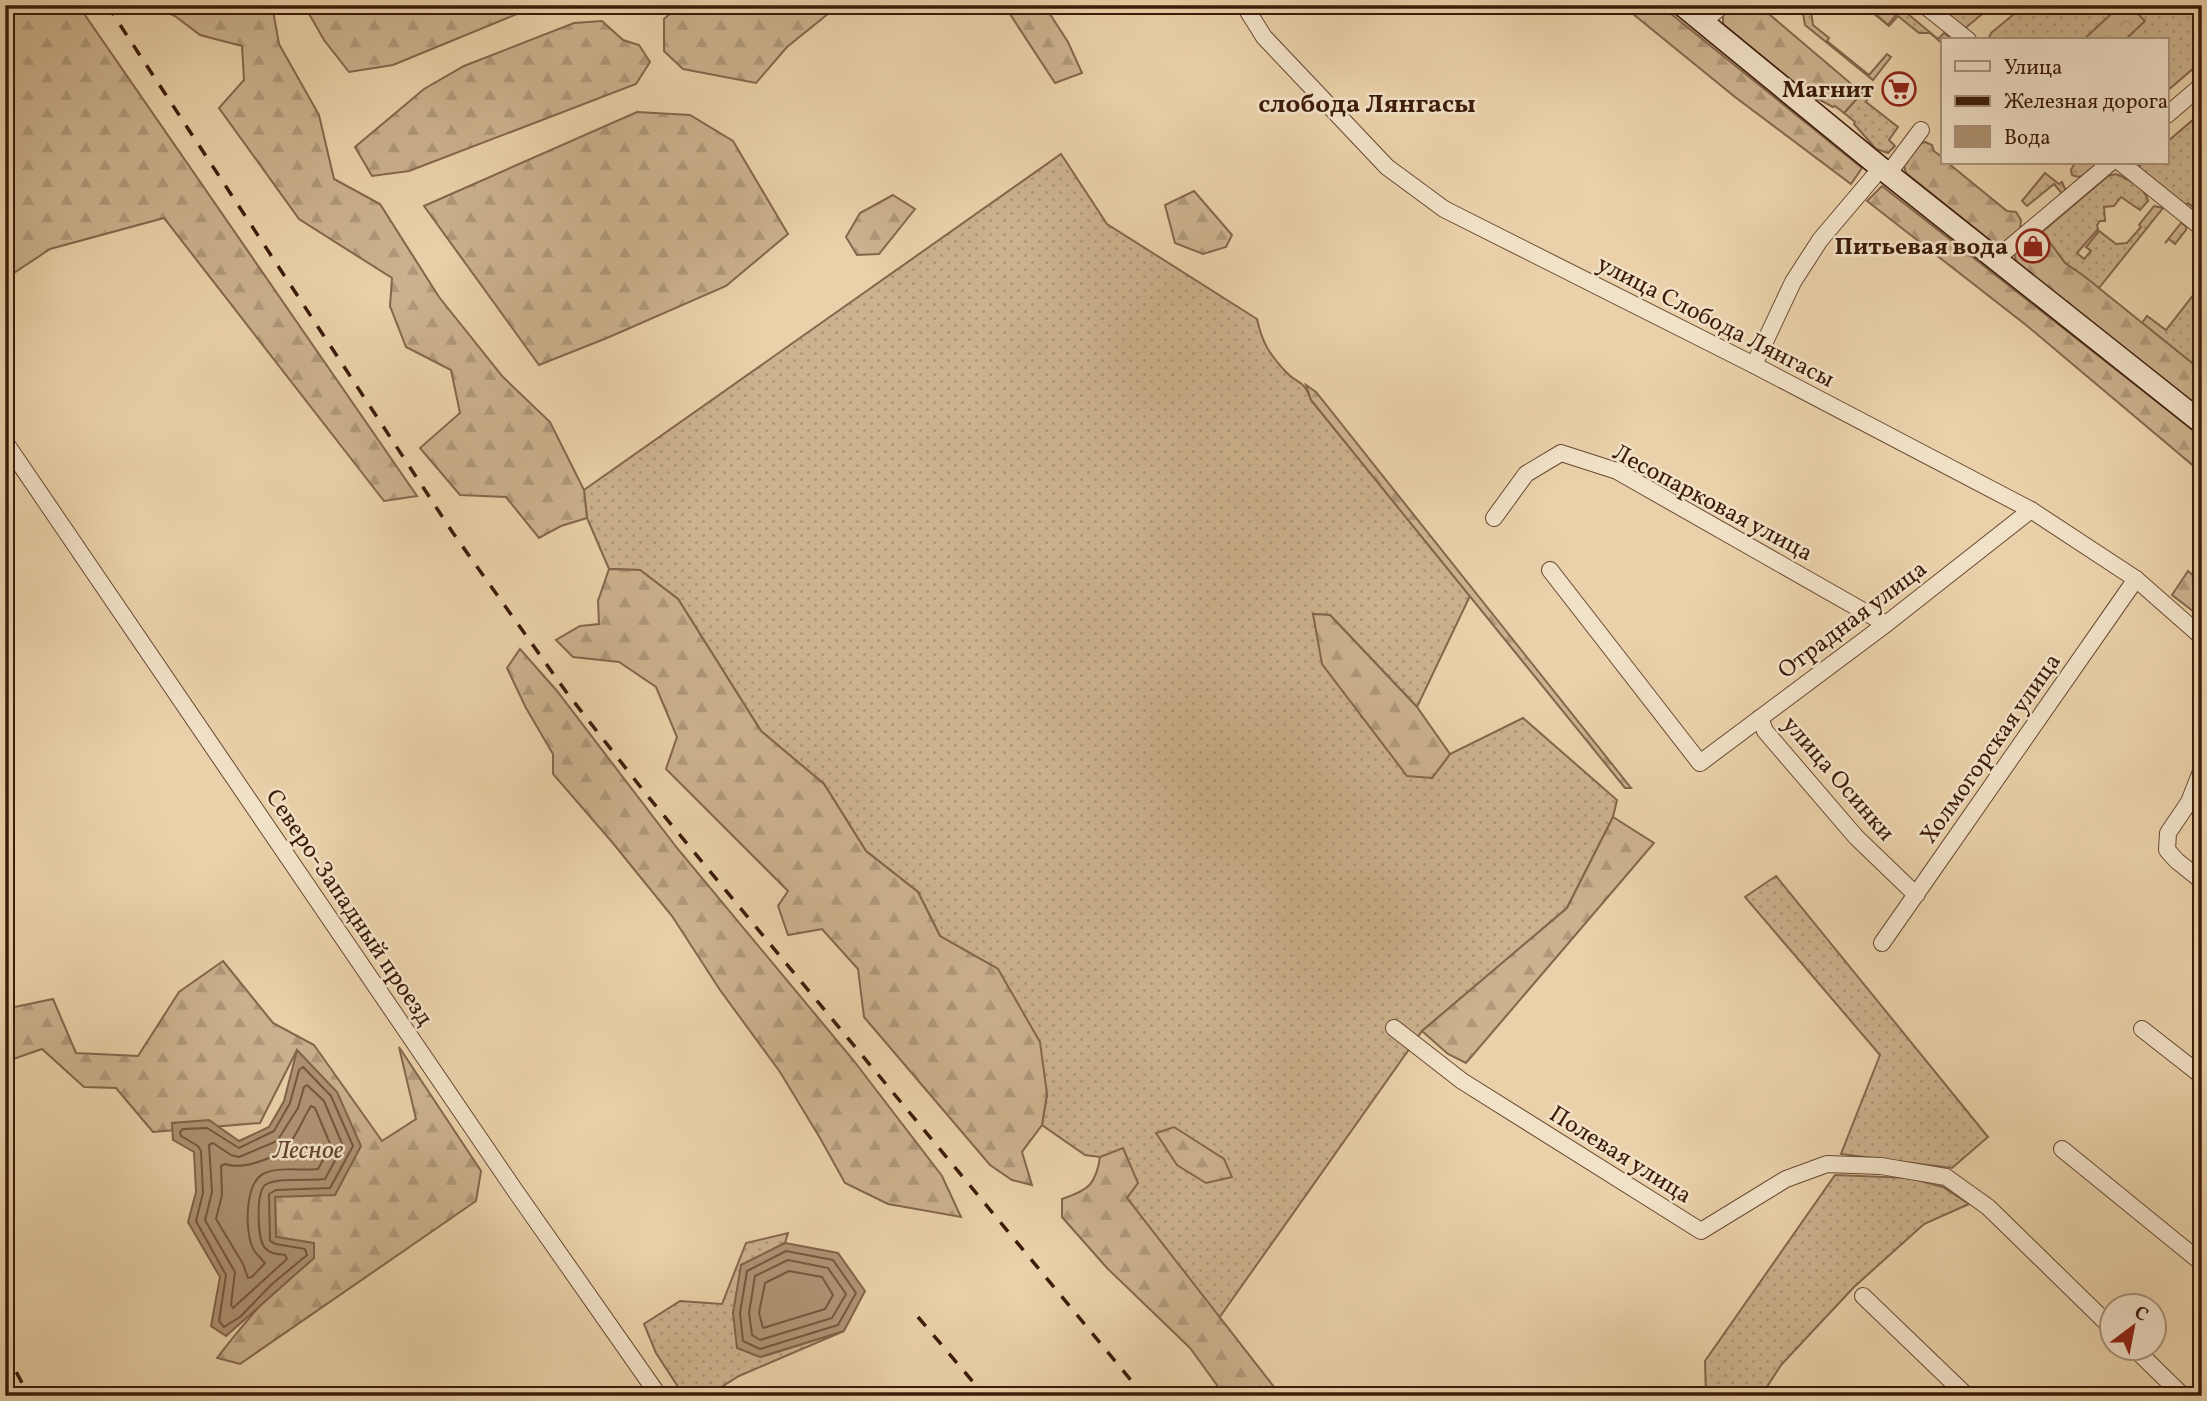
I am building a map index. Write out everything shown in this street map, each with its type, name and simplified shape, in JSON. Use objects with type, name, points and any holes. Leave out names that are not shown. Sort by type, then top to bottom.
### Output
[{"type":"street","name":"улица Слобода Лянгасы","points":[[1244,5],[1264,37],[1387,167],[1444,209],[1754,365],[2031,510],[2136,579],[2202,637]]},
{"type":"street","points":[[1682,5],[1885,171],[2202,423]]},
{"type":"street","points":[[1703,22],[1723,5]]},
{"type":"street","points":[[1924,5],[1965,38]]},
{"type":"street","points":[[2168,114],[2202,85]]},
{"type":"street","points":[[1754,365],[1793,282],[1820,240],[1921,130]]},
{"type":"street","points":[[1996,259],[2109,164]]},
{"type":"street","points":[[2121,164],[2202,228]]},
{"type":"street","name":"Северо-Западный проезд","points":[[5,442],[514,1189],[659,1396]]},
{"type":"street","name":"Лесопарковая улица","points":[[1494,518],[1526,474],[1561,453],[1617,471],[1886,624]]},
{"type":"street","name":"Отрадная улица","points":[[1550,570],[1700,763],[1886,624],[2031,510]]},
{"type":"street","name":"Холмогорская улица","points":[[1882,943],[2136,579]]},
{"type":"street","name":"улица Осинки","points":[[1760,718],[1765,731],[1856,837],[1917,894]]},
{"type":"street","points":[[2202,769],[2189,802],[2168,833],[2167,850],[2202,881]]},
{"type":"street","name":"Полевая улица","points":[[1394,1028],[1462,1081],[1702,1231],[1786,1179],[1827,1164],[1881,1166],[1946,1177],[1988,1207],[2098,1314]]},
{"type":"street","points":[[2142,1029],[2202,1076]]},
{"type":"street","points":[[2062,1149],[2202,1263]]},
{"type":"street","points":[[1864,1296],[1967,1396]]},
{"type":"street","points":[[2148,1362],[2183,1396]]},
{"type":"green space","points":[[5,5],[78,5],[417,496],[384,501],[164,218],[50,249],[5,279]]},
{"type":"green space","points":[[150,5],[272,5],[279,44],[319,115],[334,179],[380,204],[439,297],[503,377],[550,422],[584,490],[587,518],[561,526],[539,538],[506,497],[460,495],[420,448],[460,413],[451,370],[406,347],[390,306],[392,278],[299,219],[219,108],[244,80],[242,46],[200,35],[175,16]]},
{"type":"green space","points":[[304,5],[539,5],[393,65],[349,72],[324,40]]},
{"type":"green space","points":[[680,5],[839,5],[787,47],[756,83],[683,69],[664,51],[664,19]]},
{"type":"green space","points":[[1004,5],[1044,5],[1068,42],[1082,73],[1055,83]]},
{"type":"green space","points":[[1622,5],[1660,5],[1862,168],[1851,184],[1735,97]]},
{"type":"green space","points":[[1733,5],[1762,5],[1763,9],[1862,93],[1844,113],[1807,93],[1723,24],[1723,15]]},
{"type":"green space","points":[[1792,5],[1810,5],[1813,25],[1829,38],[1827,41],[1869,75],[1887,54],[1891,57],[1873,80],[1805,25],[1803,13]]},
{"type":"green space","points":[[1863,5],[1897,5],[1938,39],[1944,33],[1950,38],[1941,38],[1941,42],[1930,33],[1919,33],[1898,16],[1889,26]]},
{"type":"green space","points":[[1865,5],[1892,5],[1899,11],[1888,25]]},
{"type":"green space","points":[[1931,5],[1993,5],[1963,30]]},
{"type":"green space","points":[[2025,5],[2202,5],[2202,61],[2168,90],[2168,38],[1989,38],[1991,33]]},
{"type":"green space","points":[[2121,5],[2129,5],[2145,21],[2127,38],[2085,38]]},
{"type":"green space","points":[[602,21],[623,40],[639,45],[650,62],[636,84],[409,171],[372,176],[355,147],[424,89],[464,66],[574,23]]},
{"type":"green space","points":[[1862,93],[1868,98],[1866,102],[1898,127],[1889,140],[1895,146],[1888,153],[1876,149],[1855,122],[1844,113]]},
{"type":"green space","points":[[637,112],[690,115],[733,141],[788,234],[726,286],[539,365],[424,206]]},
{"type":"green space","points":[[2202,112],[2202,215],[2188,203],[2183,208],[2135,170],[2142,164],[2168,164],[2168,141]]},
{"type":"green space","points":[[1925,142],[1932,145],[1934,151],[1941,156],[1941,164],[1949,164],[2007,211],[2016,212],[2021,220],[2020,231],[2002,244],[1992,242],[1906,173],[1904,166],[1919,144]]},
{"type":"green space","points":[[1061,154],[1107,224],[1257,319],[1264,341],[1275,359],[1290,376],[1303,385],[1311,400],[1470,596],[1417,707],[1330,615],[1314,614],[1432,778],[1450,754],[1523,718],[1617,800],[1613,817],[1567,908],[1422,1031],[1219,1318],[1127,1198],[1123,1149],[1100,1157],[1085,1155],[1042,1125],[1047,1094],[998,969],[940,936],[918,892],[866,851],[824,784],[761,731],[678,599],[640,570],[609,569],[587,518],[584,490]]},
{"type":"green space","points":[[2074,164],[2096,164],[2090,173],[2080,177],[2072,175]]},
{"type":"green space","points":[[2045,173],[2059,184],[2062,182],[2064,196],[2054,184],[2027,206],[2022,201]]},
{"type":"green space","points":[[2116,174],[2140,188],[2148,201],[2140,210],[2121,197],[2114,206],[2104,207],[2105,221],[2100,221],[2098,229],[2077,253],[2084,259],[2091,251],[2086,247],[2099,231],[2116,244],[2127,243],[2154,206],[2163,208],[2099,288],[2065,263],[2042,232],[2108,176]]},
{"type":"green space","points":[[1882,186],[2202,437],[2202,473],[2026,325],[1867,201]]},
{"type":"green space","points":[[1194,191],[1232,235],[1226,247],[1203,254],[1175,243],[1165,205]]},
{"type":"green space","points":[[893,195],[915,209],[879,254],[857,255],[846,237],[860,213]]},
{"type":"green space","points":[[2181,223],[2186,226],[2186,230],[2175,244],[2169,239],[2165,243]]},
{"type":"green space","points":[[2042,232],[2065,263],[2202,371],[2202,413],[2018,266],[2014,254]]},
{"type":"green space","points":[[2202,281],[2202,294],[2196,301],[2202,306],[2202,326],[2195,334],[2202,339],[2202,371],[2142,323],[2147,316],[2166,330]]},
{"type":"green space","points":[[1306,385],[1316,392],[1631,788],[1625,788],[1311,400]]},
{"type":"green space","points":[[609,569],[640,570],[678,599],[761,731],[824,784],[866,851],[918,892],[940,936],[998,969],[1040,1042],[1047,1094],[1042,1125],[1022,1152],[1032,1185],[1012,1180],[990,1165],[864,1017],[858,969],[822,929],[788,935],[778,906],[788,891],[666,769],[677,737],[656,687],[619,662],[573,657],[556,640],[580,626],[599,624],[598,601]]},
{"type":"green space","points":[[2188,571],[2202,583],[2202,618],[2172,595]]},
{"type":"green space","points":[[1313,614],[1330,615],[1417,707],[1450,754],[1432,778],[1407,776],[1322,664]]},
{"type":"green space","points":[[520,649],[557,691],[677,848],[854,1061],[942,1176],[961,1217],[888,1204],[845,1183],[780,1072],[720,990],[672,916],[553,774],[553,754],[526,708],[507,668]]},
{"type":"green space","points":[[1613,817],[1654,843],[1466,1063],[1448,1054],[1422,1031],[1567,908]]},
{"type":"green space","points":[[1776,876],[1988,1137],[1952,1168],[1841,1154],[1880,1055],[1745,897]]},
{"type":"green space","points":[[223,961],[273,1023],[314,1045],[382,1141],[416,1119],[399,1047],[481,1171],[476,1201],[240,1364],[217,1358],[313,1243],[276,1237],[275,1197],[297,1050],[260,1123],[153,1132],[116,1088],[84,1087],[42,1049],[8,1061],[5,1059],[5,1009],[53,999],[76,1053],[138,1056],[179,992]]},
{"type":"green space","points":[[1174,1127],[1224,1159],[1232,1177],[1206,1183],[1177,1165],[1156,1133]]},
{"type":"green space","points":[[1123,1148],[1138,1183],[1127,1198],[1281,1396],[1225,1396],[1190,1348],[1107,1268],[1062,1217],[1062,1199],[1090,1185],[1100,1157]]},
{"type":"green space","points":[[1835,1175],[1909,1178],[1943,1187],[1969,1204],[1924,1224],[1854,1287],[1781,1365],[1761,1396],[1706,1396],[1705,1361]]},
{"type":"green space","points":[[788,1233],[785,1243],[741,1265],[761,1357],[844,1331],[739,1376],[707,1396],[684,1396],[656,1353],[644,1324],[680,1301],[722,1304],[746,1243]]},
{"type":"water","name":"Лесное","points":[[297,1050],[337,1092],[361,1146],[335,1195],[275,1197],[276,1237],[314,1243],[314,1258],[226,1336],[211,1326],[220,1277],[188,1222],[196,1192],[194,1152],[173,1140],[172,1123],[209,1120],[239,1141],[269,1127],[284,1101]]},
{"type":"water","points":[[785,1243],[838,1253],[865,1291],[844,1331],[760,1357],[737,1348],[733,1313],[741,1265]]},
{"type":"railway","points":[[107,5],[453,533],[567,693],[646,794],[1144,1396]]},
{"type":"railway","points":[[918,1317],[985,1396]]},
{"type":"railway","points":[[5,1351],[29,1396]]},
{"type":"place","name":"Магнит","points":[[1899,89]]},
{"type":"place","name":"Питьевая вода","points":[[2033,246]]},
{"type":"district","name":"слобода Лянгасы","points":[[1367,103]]}]
